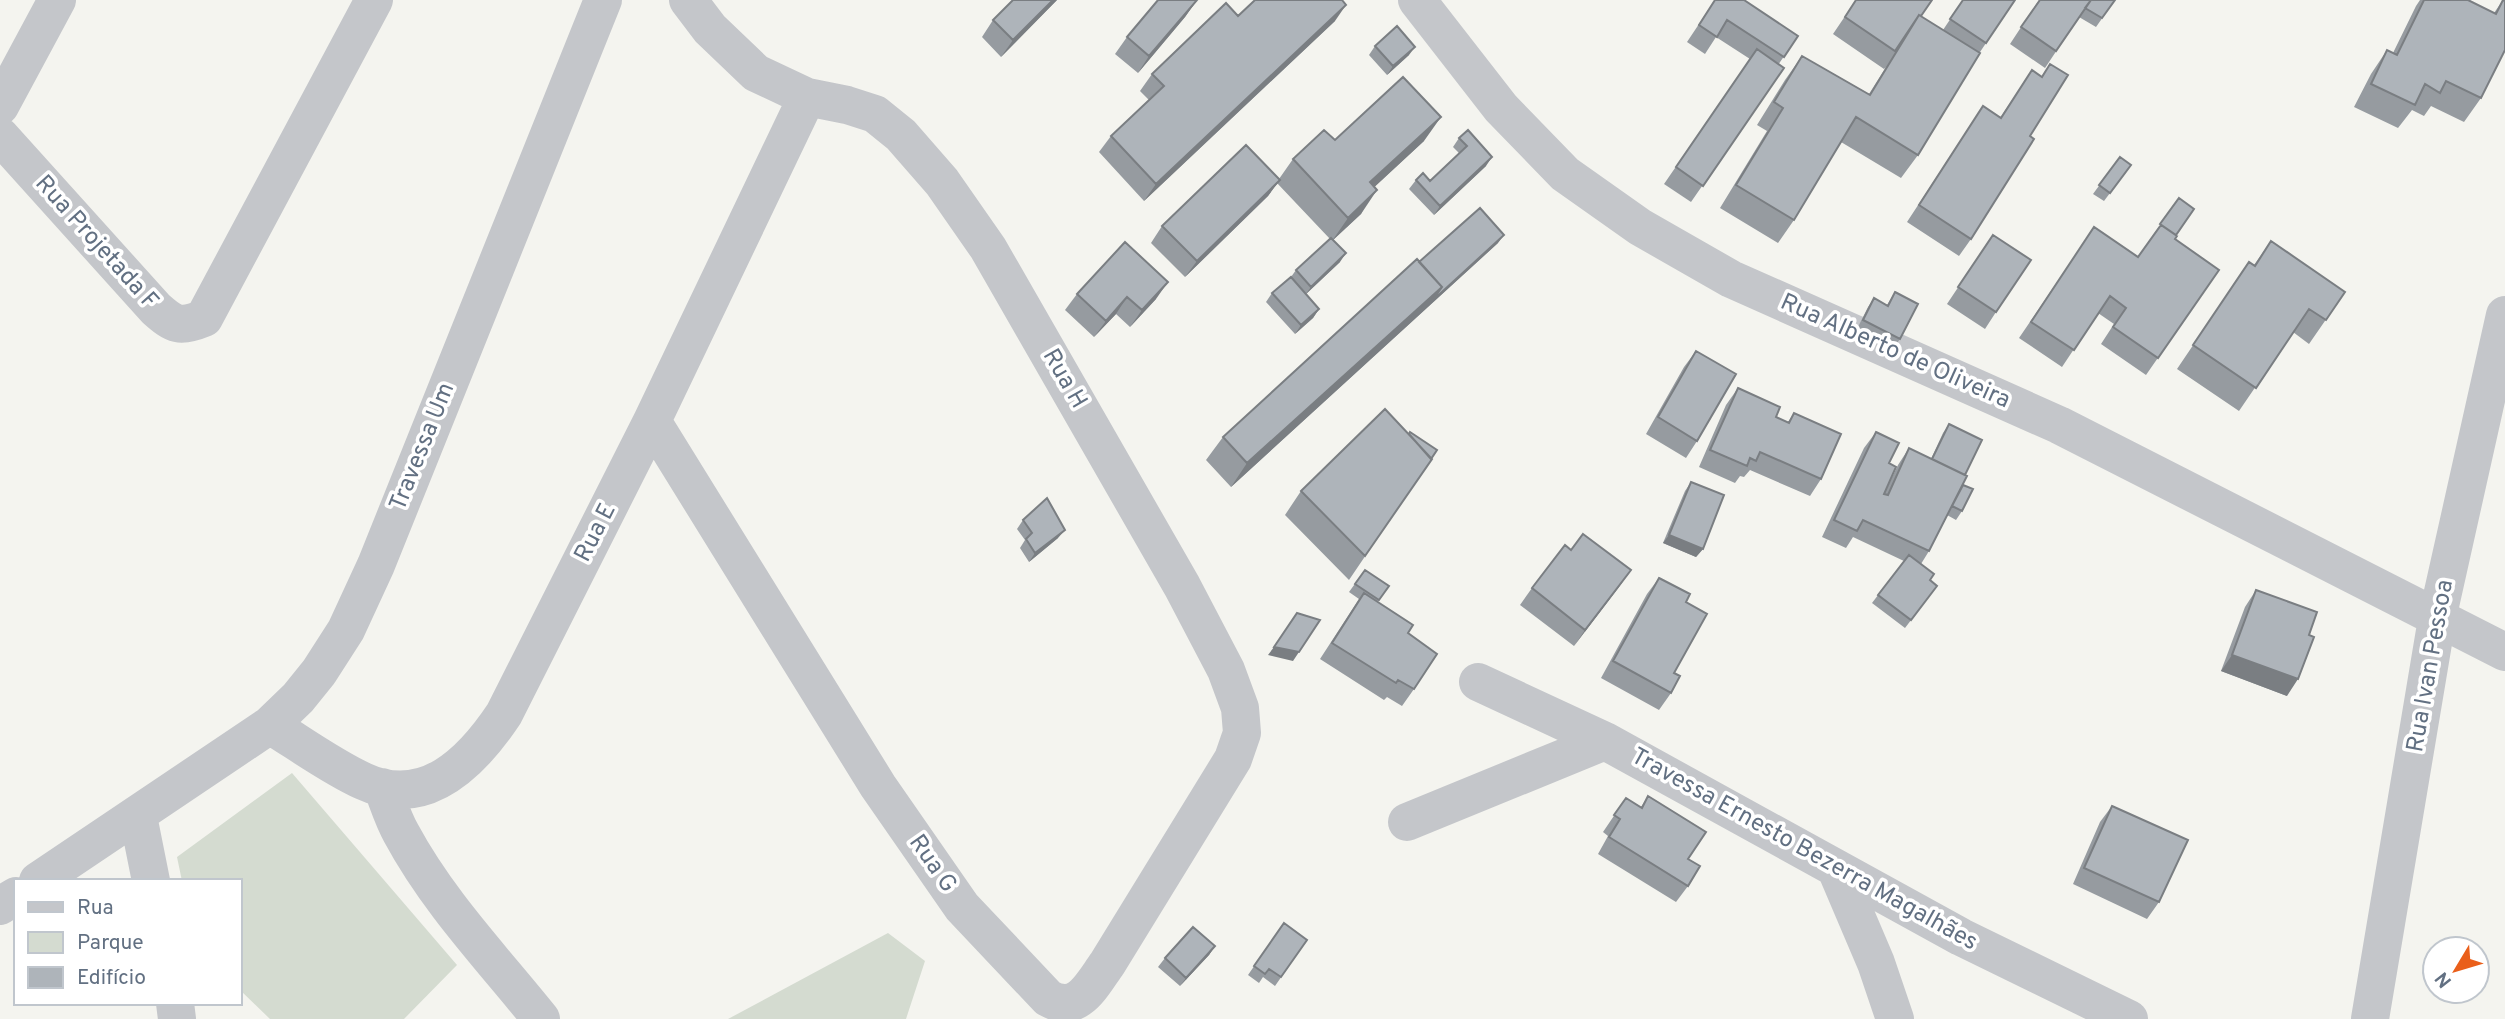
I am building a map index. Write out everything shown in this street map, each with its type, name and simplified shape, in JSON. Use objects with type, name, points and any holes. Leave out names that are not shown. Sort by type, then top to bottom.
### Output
[{"type":"street","points":[[0,106],[57,0]]},
{"type":"street","name":"Rua Projetada F","points":[[0,136],[94,243],[171,323],[187,325],[204,318],[374,0]]},
{"type":"street","name":"Travessa Um","points":[[41,879],[270,725],[298,698],[319,672],[346,630],[366,587],[603,0]]},
{"type":"street","name":"Rua H","points":[[688,0],[710,29],[756,74],[807,97],[875,114],[901,135],[942,182],[988,248],[1182,586],[1226,670],[1240,708],[1242,733]]},
{"type":"street","name":"Rua Alberto de Oliveira","points":[[1417,0],[1501,108],[1565,174],[1640,227],[1731,279],[2059,425],[2505,652]]},
{"type":"street","name":"Rua E","points":[[270,725],[363,781],[383,788],[405,791],[431,784],[458,769],[484,744],[504,714],[652,421],[807,97]]},
{"type":"street","name":"Rua Ivan Pessoa","points":[[2370,1019],[2437,619],[2505,315]]},
{"type":"street","name":"Rua G","points":[[652,421],[878,786],[962,907],[1048,998],[1057,1003],[1075,1002],[1107,964],[1233,759],[1242,733]]},
{"type":"street","name":"Travessa Ernesto Bezerra Magalhães","points":[[1479,682],[1605,741],[1961,937],[2129,1019]]},
{"type":"street","points":[[1407,822],[1605,741]]},
{"type":"street","points":[[383,788],[400,831],[428,879],[475,943],[541,1019]]},
{"type":"street","points":[[138,816],[151,879]]},
{"type":"street","points":[[1836,869],[1895,1019]]},
{"type":"green space","points":[[292,773],[457,965],[404,1019],[270,1019],[242,992],[242,879],[182,879],[177,857]]},
{"type":"green space","points":[[888,933],[925,961],[906,1019],[728,1019]]},
{"type":"building","points":[[1013,0],[1053,0],[1013,40],[993,20]]},
{"type":"building","points":[[1158,0],[1197,0],[1149,56],[1127,37]]},
{"type":"building","points":[[1255,0],[1342,0],[1346,5],[1156,184],[1111,136],[1164,86],[1152,74],[1226,3],[1238,16]]},
{"type":"building","points":[[1715,0],[1744,0],[1798,36],[1784,57],[1727,20],[1717,37],[1699,25]]},
{"type":"building","points":[[1856,0],[1932,0],[1895,51],[1845,17]]},
{"type":"building","points":[[1963,0],[2015,0],[1986,43],[1950,19]]},
{"type":"building","points":[[2040,0],[2091,0],[2056,51],[2021,27]]},
{"type":"building","points":[[2091,0],[2115,0],[2102,18],[2085,8]]},
{"type":"building","points":[[2424,0],[2468,0],[2496,14],[2503,0],[2505,1],[2505,50],[2481,98],[2446,81],[2440,93],[2425,84],[2415,105],[2371,84],[2387,50],[2397,55]]},
{"type":"building","points":[[1919,15],[1980,53],[1918,155],[1856,117],[1794,220],[1736,185],[1783,108],[1774,102],[1802,56],[1870,95]]},
{"type":"building","points":[[1397,26],[1415,47],[1393,66],[1375,46]]},
{"type":"building","points":[[1757,49],[1784,68],[1703,186],[1676,167]]},
{"type":"building","points":[[2050,64],[2068,75],[2030,136],[2034,139],[1971,239],[1919,205],[1983,106],[2001,118],[2032,70],[2042,77]]},
{"type":"building","points":[[1403,77],[1441,117],[1370,182],[1377,190],[1348,218],[1293,159],[1324,130],[1335,140]]},
{"type":"building","points":[[1468,130],[1492,157],[1440,206],[1416,180],[1423,173],[1430,181],[1467,146],[1459,138]]},
{"type":"building","points":[[1246,145],[1280,180],[1197,261],[1162,226]]},
{"type":"building","points":[[2120,157],[2131,165],[2110,193],[2099,185]]},
{"type":"building","points":[[2179,198],[2194,209],[2176,235],[2160,224]]},
{"type":"building","points":[[1480,208],[1504,235],[1431,302],[1442,287],[1419,262]]},
{"type":"building","points":[[2161,225],[2177,236],[2175,239],[2219,270],[2158,358],[2113,327],[2126,308],[2110,296],[2074,350],[2031,322],[2094,227],[2138,257]]},
{"type":"building","points":[[1993,235],[2031,260],[1996,312],[1958,287]]},
{"type":"building","points":[[1331,238],[1346,253],[1311,287],[1296,270]]},
{"type":"building","points":[[2271,241],[2345,292],[2326,320],[2309,309],[2256,388],[2193,345],[2249,262],[2255,266]]},
{"type":"building","points":[[1125,242],[1168,282],[1142,310],[1127,297],[1106,321],[1077,294]]},
{"type":"building","points":[[1417,259],[1442,287],[1247,463],[1223,437]]},
{"type":"building","points":[[1291,277],[1319,309],[1301,325],[1272,293]]},
{"type":"building","points":[[1895,292],[1918,304],[1900,339],[1863,320],[1874,298],[1888,306]]},
{"type":"building","points":[[1696,351],[1736,374],[1697,441],[1658,417]]},
{"type":"building","points":[[1738,388],[1780,407],[1776,417],[1789,423],[1794,413],[1841,434],[1821,479],[1760,452],[1756,461],[1750,458],[1747,466],[1710,450]]},
{"type":"building","points":[[1385,409],[1432,459],[1365,556],[1301,491]]},
{"type":"building","points":[[1949,424],[1982,440],[1965,475],[1932,459]]},
{"type":"building","points":[[1410,432],[1437,450],[1431,459],[1409,434]]},
{"type":"building","points":[[1876,432],[1899,443],[1889,463],[1896,467],[1884,494],[1888,495],[1909,448],[1967,476],[1929,551],[1863,520],[1857,531],[1834,520]]},
{"type":"building","points":[[1691,482],[1724,495],[1703,549],[1669,535]]},
{"type":"building","points":[[1963,485],[1973,489],[1962,511],[1952,506]]},
{"type":"building","points":[[1047,498],[1065,530],[1035,553],[1026,539],[1032,533],[1023,520]]},
{"type":"building","points":[[1583,534],[1631,570],[1585,630],[1532,588],[1565,545],[1571,550]]},
{"type":"building","points":[[1909,555],[1934,574],[1930,580],[1937,586],[1911,620],[1878,595]]},
{"type":"building","points":[[1365,570],[1389,586],[1379,600],[1355,584]]},
{"type":"building","points":[[1659,578],[1690,594],[1686,602],[1707,614],[1674,673],[1680,676],[1671,693],[1613,661]]},
{"type":"building","points":[[2256,590],[2317,612],[2309,635],[2314,637],[2298,679],[2232,655]]},
{"type":"building","points":[[1364,593],[1413,625],[1408,633],[1437,654],[1414,689],[1398,680],[1396,683],[1332,643]]},
{"type":"building","points":[[1297,613],[1320,620],[1299,652],[1274,647]]},
{"type":"building","points":[[1648,796],[1706,832],[1688,859],[1700,866],[1688,886],[1609,837],[1620,819],[1614,815],[1626,798],[1642,808]]},
{"type":"building","points":[[2112,806],[2188,840],[2159,902],[2084,868]]},
{"type":"building","points":[[1284,923],[1307,940],[1281,977],[1269,969],[1265,974],[1254,966]]},
{"type":"building","points":[[1193,927],[1215,946],[1186,978],[1165,958]]}]
